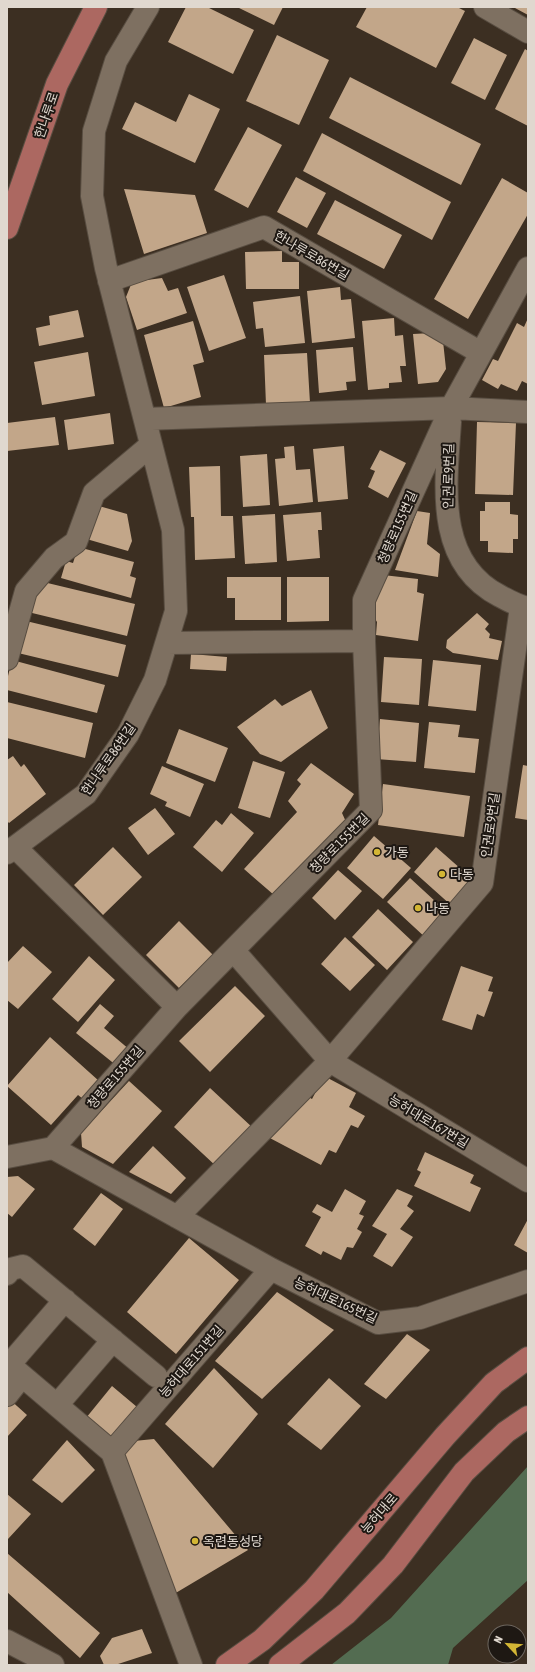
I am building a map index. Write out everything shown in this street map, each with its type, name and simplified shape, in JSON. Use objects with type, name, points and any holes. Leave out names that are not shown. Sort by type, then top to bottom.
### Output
[{"type":"main road","name":"한나루로","points":[[7,228],[57,84],[96,7]]},
{"type":"main road","name":"능허대로","points":[[227,1665],[262,1640],[314,1590],[445,1436],[494,1383],[528,1358]]},
{"type":"main road","points":[[280,1665],[347,1613],[393,1565],[464,1472],[506,1432],[528,1417]]},
{"type":"street","name":"한나루로86번길","points":[[148,7],[116,61],[94,131],[92,196],[109,281],[173,530],[176,611],[155,680],[128,734],[86,794],[11,850],[177,1007]]},
{"type":"street","points":[[494,9],[528,32]]},
{"type":"street","name":"한나루로86번길","points":[[109,281],[264,227],[481,353]]},
{"type":"street","name":"청량로155번길","points":[[52,1148],[177,1007],[371,810],[364,641],[364,600],[450,408],[528,268]]},
{"type":"street","points":[[144,419],[450,408],[528,412]]},
{"type":"street","name":"인권로9번길","points":[[330,1060],[482,883],[525,608],[492,592],[474,577],[460,559],[447,516],[445,492],[450,408]]},
{"type":"street","points":[[7,659],[26,591],[54,558],[76,542],[94,493],[151,445]]},
{"type":"street","points":[[167,643],[364,641]]},
{"type":"street","name":"능허대로167번길","points":[[233,950],[330,1060],[528,1181]]},
{"type":"street","points":[[177,1217],[330,1060]]},
{"type":"street","points":[[7,1157],[52,1148]]},
{"type":"street","name":"능허대로165번길","points":[[52,1148],[271,1269],[378,1323],[420,1318],[528,1282]]},
{"type":"street","points":[[7,1274],[11,1269],[23,1266],[156,1376]]},
{"type":"street","name":"능허대로151번길","points":[[112,1452],[271,1269]]},
{"type":"street","points":[[7,1395],[13,1368],[65,1300]]},
{"type":"street","points":[[57,1405],[113,1340]]},
{"type":"street","points":[[13,1368],[112,1452],[192,1665]]},
{"type":"street","points":[[7,1641],[53,1665]]},
{"type":"green space","points":[[528,1466],[528,1580],[453,1648],[448,1665],[331,1665],[391,1618]]},
{"type":"building","points":[[186,7],[207,7],[254,30],[233,74],[168,42]]},
{"type":"building","points":[[237,7],[283,7],[274,25]]},
{"type":"building","points":[[367,7],[457,7],[465,11],[436,68],[356,27]]},
{"type":"building","points":[[528,7],[528,15],[515,8]]},
{"type":"building","points":[[277,35],[329,60],[299,125],[246,101]]},
{"type":"building","points":[[474,38],[507,55],[485,100],[451,83]]},
{"type":"building","points":[[525,49],[528,51],[528,126],[495,109]]},
{"type":"building","points":[[350,77],[481,144],[461,185],[329,118]]},
{"type":"building","points":[[189,94],[220,109],[195,163],[122,129],[135,102],[176,122]]},
{"type":"building","points":[[248,127],[282,145],[248,208],[214,190]]},
{"type":"building","points":[[322,133],[451,202],[432,240],[303,171]]},
{"type":"building","points":[[296,177],[326,193],[307,228],[277,212]]},
{"type":"building","points":[[502,178],[528,193],[528,214],[468,319],[434,299]]},
{"type":"building","points":[[124,189],[195,195],[207,233],[144,254]]},
{"type":"building","points":[[335,200],[402,235],[384,269],[317,234]]},
{"type":"building","points":[[282,251],[282,262],[299,262],[299,289],[246,289],[245,252]]},
{"type":"building","points":[[224,275],[246,338],[209,351],[187,287]]},
{"type":"building","points":[[162,278],[168,291],[178,288],[187,313],[137,330],[126,297],[132,282]]},
{"type":"building","points":[[340,287],[341,300],[351,299],[355,338],[312,343],[307,291]]},
{"type":"building","points":[[300,296],[305,343],[265,347],[263,328],[256,329],[253,302]]},
{"type":"building","points":[[78,310],[84,337],[39,346],[36,328],[50,325],[49,316]]},
{"type":"building","points":[[394,318],[395,336],[403,335],[406,366],[400,366],[402,382],[389,383],[389,388],[368,390],[362,321]]},
{"type":"building","points":[[528,318],[528,384],[522,381],[517,391],[501,384],[498,389],[482,380],[493,359],[498,361],[517,323],[524,327]]},
{"type":"building","points":[[193,321],[204,362],[193,365],[201,397],[164,408],[144,335]]},
{"type":"building","points":[[432,333],[443,341],[446,369],[438,382],[418,384],[413,334]]},
{"type":"building","points":[[353,347],[356,381],[346,382],[347,390],[319,393],[316,350]]},
{"type":"building","points":[[88,352],[95,396],[42,405],[34,362]]},
{"type":"building","points":[[307,353],[310,403],[266,405],[264,355]]},
{"type":"building","points":[[110,413],[114,444],[68,450],[64,420]]},
{"type":"building","points":[[55,417],[59,445],[7,451],[7,423]]},
{"type":"building","points":[[477,422],[516,423],[513,495],[475,494]]},
{"type":"building","points":[[294,446],[296,470],[310,469],[313,502],[279,506],[275,459],[285,458],[284,447]]},
{"type":"building","points":[[344,446],[348,499],[318,502],[313,449]]},
{"type":"building","points":[[380,450],[406,463],[388,498],[368,487],[375,471],[370,469]]},
{"type":"building","points":[[267,454],[270,505],[243,507],[240,456]]},
{"type":"building","points":[[220,466],[221,516],[233,516],[235,558],[195,560],[194,517],[191,517],[189,467]]},
{"type":"building","points":[[485,502],[510,502],[510,514],[518,515],[518,539],[513,539],[513,553],[488,552],[488,541],[480,541],[480,511],[485,511]]},
{"type":"building","points":[[92,504],[127,514],[132,541],[128,551],[83,538]]},
{"type":"building","points":[[417,511],[430,513],[427,544],[440,554],[438,577],[395,570]]},
{"type":"building","points":[[321,512],[322,530],[318,530],[320,558],[287,561],[283,515]]},
{"type":"building","points":[[275,514],[277,562],[245,564],[242,516]]},
{"type":"building","points":[[78,547],[134,562],[130,576],[136,578],[131,598],[61,578],[66,561],[73,563]]},
{"type":"building","points":[[383,575],[418,579],[417,592],[424,594],[418,641],[376,635],[377,622],[371,612]]},
{"type":"building","points":[[227,577],[281,577],[281,620],[235,620],[235,598],[227,598]]},
{"type":"building","points":[[287,577],[329,577],[329,621],[287,622]]},
{"type":"building","points":[[35,580],[135,604],[127,636],[28,612]]},
{"type":"building","points":[[477,613],[489,624],[485,629],[490,634],[489,638],[502,641],[498,660],[453,653],[446,648],[447,640]]},
{"type":"building","points":[[26,621],[126,645],[118,677],[18,653]]},
{"type":"building","points":[[191,654],[227,657],[226,671],[190,669]]},
{"type":"building","points":[[384,657],[422,659],[419,705],[381,702]]},
{"type":"building","points":[[12,660],[105,685],[97,713],[7,690],[7,680]]},
{"type":"building","points":[[433,660],[481,665],[476,711],[428,706]]},
{"type":"building","points":[[311,690],[328,728],[281,762],[260,754],[237,727],[275,699],[282,706]]},
{"type":"building","points":[[7,702],[93,723],[85,758],[7,738]]},
{"type":"building","points":[[380,719],[419,723],[416,762],[376,759]]},
{"type":"building","points":[[429,722],[460,725],[458,737],[479,739],[475,773],[424,768]]},
{"type":"building","points":[[179,729],[228,748],[215,782],[166,763]]},
{"type":"building","points":[[13,756],[21,767],[24,764],[46,794],[9,823],[7,821],[7,760]]},
{"type":"building","points":[[253,761],[285,772],[270,818],[238,808]]},
{"type":"building","points":[[311,763],[354,794],[342,813],[347,824],[274,895],[244,869],[297,812],[288,801],[301,784],[297,780]]},
{"type":"building","points":[[523,765],[528,766],[528,820],[515,818]]},
{"type":"building","points":[[162,766],[204,784],[190,817],[165,806],[167,802],[150,794]]},
{"type":"building","points":[[383,784],[470,796],[464,837],[378,825]]},
{"type":"building","points":[[155,808],[175,834],[148,855],[128,828]]},
{"type":"building","points":[[231,813],[254,833],[222,872],[193,847],[216,820],[222,825]]},
{"type":"building","name":"가동","points":[[374,836],[411,868],[383,899],[347,868]]},
{"type":"building","points":[[113,847],[142,877],[103,915],[74,885]]},
{"type":"building","name":"다동","points":[[436,847],[470,877],[469,886],[452,906],[414,872]]},
{"type":"building","points":[[338,870],[362,891],[335,920],[312,898]]},
{"type":"building","name":"나동","points":[[410,878],[449,914],[427,939],[387,902]]},
{"type":"building","points":[[378,909],[413,942],[387,970],[352,937]]},
{"type":"building","points":[[179,921],[213,955],[179,988],[146,955]]},
{"type":"building","points":[[345,937],[375,965],[350,991],[321,964]]},
{"type":"building","points":[[23,946],[52,972],[18,1009],[7,1000],[7,963]]},
{"type":"building","points":[[89,956],[115,980],[78,1022],[52,999]]},
{"type":"building","points":[[461,966],[493,977],[488,991],[493,992],[484,1017],[477,1014],[472,1030],[442,1020]]},
{"type":"building","points":[[235,986],[265,1016],[210,1072],[179,1041]]},
{"type":"building","points":[[100,1004],[114,1016],[104,1028],[130,1050],[117,1066],[76,1033]]},
{"type":"building","points":[[50,1037],[99,1081],[83,1099],[78,1095],[51,1125],[7,1086]]},
{"type":"building","points":[[324,1076],[356,1093],[349,1107],[365,1116],[358,1128],[351,1125],[336,1153],[329,1150],[321,1165],[266,1136],[302,1093],[312,1099]]},
{"type":"building","points":[[129,1081],[162,1111],[113,1164],[82,1147],[81,1133]]},
{"type":"building","points":[[210,1088],[253,1128],[217,1167],[174,1127]]},
{"type":"building","points":[[153,1146],[186,1178],[171,1194],[129,1172]]},
{"type":"building","points":[[425,1152],[474,1175],[470,1183],[481,1188],[470,1212],[414,1186],[421,1172],[417,1170]]},
{"type":"building","points":[[18,1176],[35,1189],[12,1217],[7,1213],[7,1177]]},
{"type":"building","points":[[345,1189],[366,1201],[359,1214],[364,1216],[357,1229],[362,1232],[353,1248],[347,1247],[341,1260],[323,1251],[321,1255],[305,1246],[321,1217],[312,1212],[317,1204],[332,1212]]},
{"type":"building","points":[[397,1189],[413,1196],[407,1206],[414,1211],[400,1229],[413,1237],[392,1267],[373,1256],[387,1234],[372,1226]]},
{"type":"building","points":[[101,1193],[123,1209],[95,1246],[73,1229]]},
{"type":"building","points":[[528,1219],[528,1253],[514,1245]]},
{"type":"building","points":[[189,1238],[239,1280],[176,1354],[127,1312]]},
{"type":"building","points":[[277,1292],[334,1330],[262,1399],[215,1361]]},
{"type":"building","points":[[407,1334],[430,1350],[386,1399],[364,1384]]},
{"type":"building","points":[[214,1368],[258,1414],[213,1468],[165,1424]]},
{"type":"building","points":[[329,1378],[361,1406],[321,1450],[287,1424]]},
{"type":"building","points":[[112,1386],[137,1407],[111,1439],[86,1418]]},
{"type":"building","points":[[7,1397],[27,1415],[7,1437]]},
{"type":"building","points":[[154,1439],[248,1550],[174,1594],[123,1455],[134,1441]]},
{"type":"building","points":[[67,1440],[95,1470],[62,1503],[32,1480]]},
{"type":"building","points":[[7,1494],[31,1514],[8,1539],[7,1538]]},
{"type":"building","points":[[7,1553],[100,1633],[80,1658],[7,1592]]},
{"type":"building","points":[[142,1629],[152,1653],[115,1665],[104,1665],[100,1656],[112,1638]]},
{"type":"place","name":"가동","points":[[377,852]]},
{"type":"place","name":"다동","points":[[442,874]]},
{"type":"place","name":"나동","points":[[418,908]]},
{"type":"place","name":"옥련동성당","points":[[195,1541]]}]
